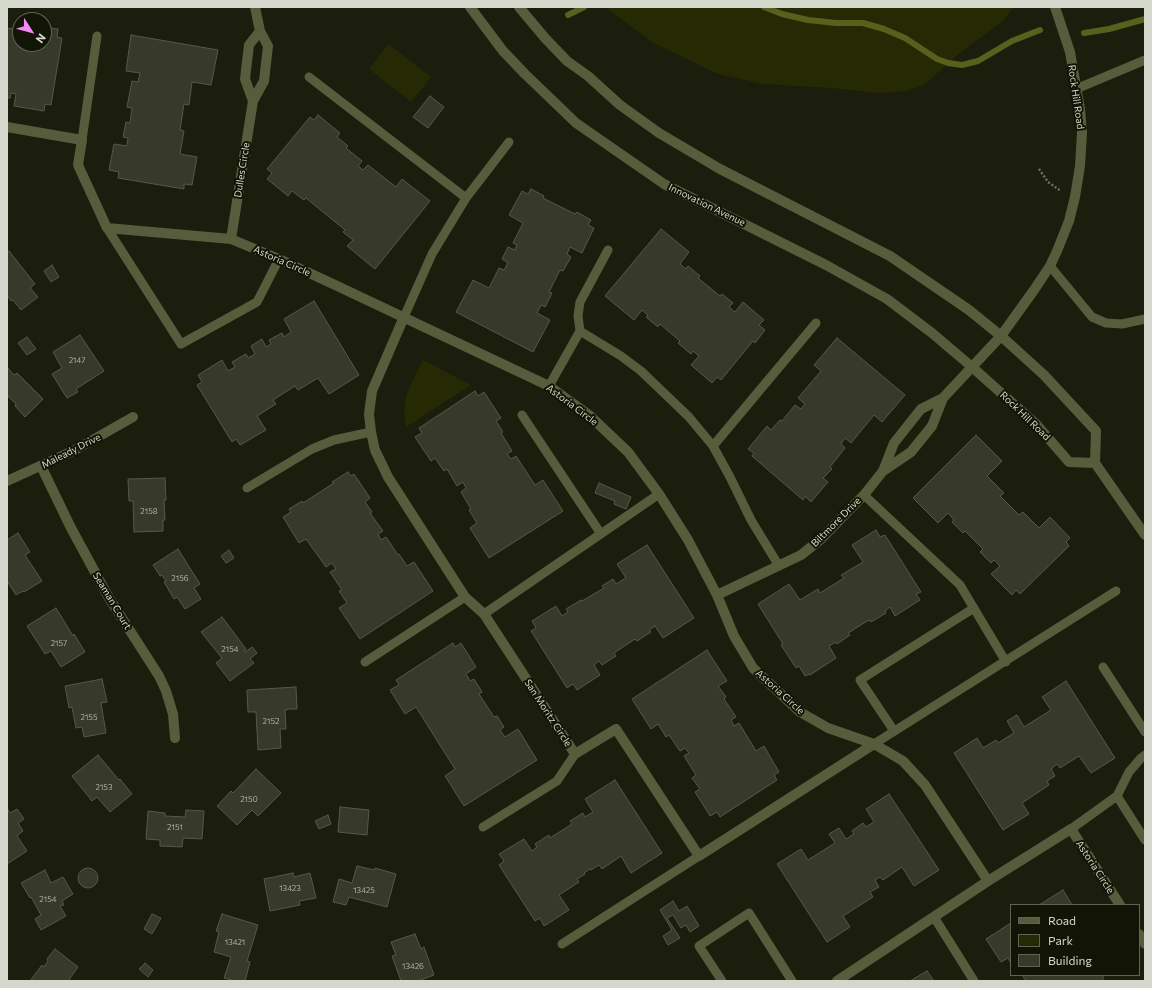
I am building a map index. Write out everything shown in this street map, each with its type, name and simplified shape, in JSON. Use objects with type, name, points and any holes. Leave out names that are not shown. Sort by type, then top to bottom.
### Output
[{"type":"street","name":"Dulles Circle","points":[[231,239],[253,101],[264,81],[268,46],[260,31],[255,7]]},
{"type":"street","name":"Innovation Avenue","points":[[470,7],[481,24],[512,60],[576,123],[664,184],[794,248],[887,299],[932,333],[972,367]]},
{"type":"street","points":[[519,7],[567,61],[588,76],[620,105],[659,133],[720,169],[890,256],[969,310],[1001,336],[1044,375],[1096,431],[1095,463],[1145,535]]},
{"type":"street","name":"Rock Hill Road","points":[[1055,7],[1070,52],[1082,132],[1080,166],[1075,197],[1069,221],[1050,266],[1001,336],[972,367],[1036,424],[1069,462],[1095,463]]},
{"type":"street","name":"Dulles Circle","points":[[253,101],[245,79],[248,45],[260,31]]},
{"type":"street","points":[[7,127],[82,140],[78,165],[107,228]]},
{"type":"street","name":"Astoria Circle","points":[[107,228],[231,239],[279,259],[549,386],[589,415],[628,452],[659,494],[688,540],[717,595],[734,636],[753,668],[800,712],[823,725],[874,744],[903,761],[925,785],[988,881]]},
{"type":"street","name":"San Moritz Circle","points":[[404,317],[372,391],[369,414],[375,450],[388,477],[465,597],[484,614],[574,754],[616,729],[699,856]]},
{"type":"street","name":"Biltmore Drive","points":[[883,471],[894,443],[921,410],[943,398],[972,367]]},
{"type":"street","name":"Biltmore Drive","points":[[717,595],[779,566],[801,554],[820,540],[864,494],[883,471],[911,452],[932,426],[943,398]]},
{"type":"street","name":"Maleady Drive","points":[[7,481],[75,450],[133,417]]},
{"type":"street","name":"Seaman Court","points":[[41,466],[71,528],[109,598],[159,676],[166,691],[173,714],[175,738]]},
{"type":"street","points":[[699,856],[874,744]]},
{"type":"street","name":"Astoria Circle","points":[[836,981],[988,881],[1071,829],[1119,904]]},
{"type":"lane","points":[[82,140],[97,36]]},
{"type":"lane","points":[[1076,89],[1145,60]]},
{"type":"lane","points":[[309,77],[466,198]]},
{"type":"lane","points":[[404,317],[432,254],[466,198],[509,142]]},
{"type":"lane","points":[[107,228],[181,344],[257,302],[279,259]]},
{"type":"lane","points":[[549,386],[580,331],[578,316],[580,302],[608,250]]},
{"type":"lane","points":[[1050,266],[1092,317],[1106,323],[1122,324],[1145,319]]},
{"type":"lane","points":[[713,446],[816,323]]},
{"type":"lane","points":[[580,331],[621,356],[641,371],[689,418],[713,446],[751,520],[779,566]]},
{"type":"lane","points":[[522,415],[601,534]]},
{"type":"lane","points":[[247,488],[312,449],[334,440],[371,432]]},
{"type":"lane","points":[[484,614],[659,494]]},
{"type":"lane","points":[[864,494],[960,585],[1006,662]]},
{"type":"lane","points":[[874,744],[1006,662],[1116,591]]},
{"type":"lane","points":[[365,662],[465,597]]},
{"type":"lane","points":[[894,731],[860,680],[974,608]]},
{"type":"lane","points":[[1103,667],[1145,732]]},
{"type":"lane","points":[[483,827],[557,781],[574,754]]},
{"type":"lane","points":[[1071,829],[1117,796],[1129,772],[1145,754]]},
{"type":"lane","points":[[1117,796],[1145,840]]},
{"type":"lane","points":[[562,944],[699,856]]},
{"type":"lane","points":[[722,981],[699,946],[749,913],[792,981]]},
{"type":"lane","points":[[934,917],[974,981]]},
{"type":"path","points":[[1038,169],[1048,182],[1059,190],[1075,197]]},
{"type":"green space","points":[[605,7],[1014,7],[1004,20],[961,52],[924,85],[906,91],[879,93],[832,88],[764,84],[718,74],[654,43]]},
{"type":"green space","points":[[388,44],[431,77],[411,102],[369,69]]},
{"type":"green space","points":[[423,360],[471,385],[406,427],[404,413],[406,397]]},
{"type":"building","points":[[7,28],[12,29],[12,52],[52,52],[52,28],[58,29],[57,37],[62,38],[51,105],[45,104],[44,111],[14,106],[16,94],[11,93],[10,98],[7,98]]},
{"type":"building","points":[[131,35],[218,50],[211,85],[192,82],[189,105],[184,104],[180,130],[184,131],[180,154],[197,157],[192,185],[184,184],[184,189],[118,178],[119,172],[109,170],[114,144],[127,146],[128,138],[123,137],[126,122],[130,123],[132,108],[127,107],[132,81],[138,82],[140,73],[126,71]]},
{"type":"building","points":[[430,96],[444,107],[428,128],[413,117]]},
{"type":"building","points":[[318,115],[340,133],[337,137],[348,146],[346,148],[362,161],[358,166],[363,170],[368,165],[396,187],[402,179],[430,201],[375,269],[347,246],[353,240],[343,232],[345,230],[306,198],[304,200],[292,191],[288,196],[267,179],[272,173],[267,169],[310,117],[314,120]]},
{"type":"building","points":[[531,189],[544,196],[543,198],[575,214],[577,212],[591,220],[588,225],[594,228],[582,253],[570,247],[567,254],[571,257],[563,271],[560,270],[549,292],[552,293],[545,307],[541,305],[537,313],[550,320],[533,352],[456,312],[473,280],[489,288],[499,268],[504,270],[508,263],[502,259],[508,247],[515,250],[517,245],[513,243],[523,223],[509,215],[522,191],[528,194]]},
{"type":"building","points":[[661,229],[689,252],[680,264],[686,269],[688,266],[700,276],[698,278],[720,296],[722,294],[733,303],[729,307],[735,312],[743,302],[764,320],[759,325],[765,330],[755,343],[753,341],[721,380],[717,377],[712,383],[691,365],[699,356],[693,351],[691,354],[678,343],[680,341],[660,324],[658,327],[646,317],[648,315],[642,310],[634,320],[605,296]]},
{"type":"building","points":[[9,251],[35,284],[30,288],[38,297],[21,310],[7,295],[7,253]]},
{"type":"building","points":[[52,265],[59,277],[51,282],[44,271]]},
{"type":"building","points":[[314,301],[359,375],[329,394],[318,378],[298,390],[295,386],[273,400],[276,404],[257,416],[266,430],[240,445],[236,439],[232,442],[197,385],[202,382],[198,375],[222,360],[228,371],[235,367],[232,362],[246,354],[248,358],[255,354],[251,346],[262,339],[266,347],[271,344],[269,340],[282,333],[284,337],[291,332],[284,319]]},
{"type":"building","points":[[80,335],[104,371],[76,389],[78,392],[67,398],[52,374],[62,368],[53,352]]},
{"type":"building","points":[[27,337],[36,349],[27,355],[18,343]]},
{"type":"building","points":[[837,338],[905,395],[882,422],[874,415],[851,443],[845,438],[841,444],[845,448],[830,467],[832,469],[823,478],[828,482],[811,502],[805,496],[803,500],[752,456],[754,453],[748,449],[767,426],[771,430],[780,420],[782,421],[795,405],[801,409],[805,404],[798,398],[821,371],[814,365]]},
{"type":"building","points":[[7,367],[14,375],[17,373],[43,399],[25,417],[15,406],[16,404],[7,395]]},
{"type":"building","points":[[475,391],[478,396],[484,392],[501,418],[496,421],[503,432],[501,433],[512,451],[507,454],[511,459],[516,456],[535,485],[543,480],[563,511],[489,558],[470,528],[477,523],[461,492],[466,488],[463,482],[457,486],[447,469],[444,471],[435,458],[431,461],[415,437],[422,433],[419,428]]},
{"type":"building","points":[[976,435],[1002,461],[987,476],[1004,493],[1000,496],[1019,515],[1023,512],[1039,528],[1050,517],[1070,538],[1066,542],[1069,546],[1020,594],[1016,590],[1012,595],[991,574],[1000,566],[994,560],[991,563],[980,552],[983,549],[965,531],[963,533],[952,522],[954,520],[948,513],[938,523],[913,498]]},
{"type":"building","points":[[348,472],[351,476],[354,474],[370,498],[365,502],[372,512],[370,513],[383,531],[378,534],[381,540],[386,537],[407,566],[414,562],[433,591],[360,639],[339,608],[347,603],[339,591],[342,590],[330,572],[336,569],[332,563],[326,567],[306,539],[299,543],[283,517],[291,512],[289,509],[302,501],[303,503]]},
{"type":"building","points":[[165,478],[166,500],[164,500],[165,520],[163,520],[163,531],[134,532],[133,501],[129,501],[128,479]]},
{"type":"building","points":[[599,483],[631,497],[626,509],[614,504],[615,501],[595,493]]},
{"type":"building","points":[[876,530],[880,537],[885,535],[921,592],[916,594],[920,600],[895,616],[890,607],[885,611],[886,613],[871,622],[869,620],[848,633],[850,635],[837,644],[836,642],[829,646],[836,658],[810,675],[805,676],[799,666],[796,668],[758,604],[789,584],[800,600],[818,589],[820,593],[844,578],[841,575],[863,562],[852,545]]},
{"type":"building","points":[[18,533],[30,552],[25,555],[42,581],[16,595],[7,581],[7,540]]},
{"type":"building","points":[[647,545],[694,618],[663,638],[655,626],[649,630],[651,632],[637,641],[635,639],[614,653],[616,656],[602,665],[599,661],[594,665],[600,675],[577,690],[573,684],[567,688],[531,631],[536,628],[532,621],[556,606],[562,616],[568,612],[566,609],[604,588],[602,586],[613,579],[616,584],[626,578],[617,564]]},
{"type":"building","points":[[178,549],[200,584],[194,588],[201,599],[185,609],[177,597],[174,599],[164,582],[166,581],[162,575],[160,576],[153,565]]},
{"type":"building","points":[[229,550],[234,558],[226,563],[221,556]]},
{"type":"building","points":[[56,608],[73,636],[74,634],[85,652],[61,667],[51,651],[45,654],[27,626]]},
{"type":"building","points":[[222,617],[246,649],[244,650],[245,652],[252,647],[257,653],[250,659],[254,663],[230,681],[216,663],[222,658],[201,632]]},
{"type":"building","points":[[453,643],[455,647],[461,643],[476,667],[466,674],[470,681],[474,679],[482,692],[479,694],[494,717],[497,716],[504,727],[500,730],[505,737],[518,729],[537,760],[464,806],[445,776],[455,769],[416,707],[405,714],[390,690],[399,685],[396,680]]},
{"type":"building","points":[[707,650],[727,681],[718,686],[726,697],[724,699],[736,717],[731,720],[734,726],[739,723],[756,751],[764,746],[779,772],[774,775],[777,780],[720,817],[717,812],[710,816],[695,792],[700,789],[692,778],[696,775],[684,756],[689,753],[685,748],[680,751],[669,735],[666,737],[658,724],[651,729],[632,699]]},
{"type":"building","points":[[102,679],[107,702],[101,703],[106,733],[84,737],[82,727],[76,728],[72,707],[69,708],[65,686]]},
{"type":"building","points":[[1066,681],[1115,758],[1091,773],[1079,756],[1060,768],[1057,764],[1051,769],[1055,776],[1047,781],[1049,785],[1022,803],[1029,814],[1003,830],[954,753],[977,738],[983,748],[996,740],[998,743],[1014,733],[1007,721],[1017,715],[1024,727],[1051,710],[1042,697]]},
{"type":"building","points":[[296,687],[297,709],[285,710],[286,729],[280,729],[281,748],[258,750],[256,712],[248,712],[247,690]]},
{"type":"building","points":[[98,755],[132,794],[110,812],[97,797],[92,801],[72,776]]},
{"type":"building","points":[[256,769],[281,793],[258,816],[252,810],[237,825],[217,806],[231,791],[233,793]]},
{"type":"building","points":[[615,780],[662,853],[631,873],[621,856],[602,869],[599,865],[591,870],[590,869],[577,879],[579,882],[559,895],[569,910],[544,926],[540,918],[535,921],[499,865],[504,861],[499,854],[524,839],[532,851],[537,847],[535,844],[549,835],[550,838],[572,824],[570,821],[583,813],[585,817],[593,812],[585,799]]},
{"type":"building","points":[[889,794],[939,870],[914,886],[902,867],[883,880],[880,877],[875,880],[879,887],[870,892],[873,897],[843,916],[850,927],[827,942],[777,864],[801,849],[808,860],[835,843],[829,834],[839,828],[846,839],[854,834],[852,831],[863,823],[866,827],[874,822],[866,809]]},
{"type":"building","points":[[340,807],[369,810],[367,835],[338,832]]},
{"type":"building","points":[[7,808],[10,813],[17,809],[24,819],[18,823],[23,831],[17,836],[27,851],[7,864]]},
{"type":"building","points":[[186,810],[204,811],[202,839],[183,838],[182,847],[160,846],[160,840],[146,839],[148,811],[165,813],[165,816],[185,817]]},
{"type":"building","points":[[328,815],[331,824],[319,829],[315,821]]},
{"type":"building","points":[[357,866],[374,870],[375,868],[396,874],[387,907],[349,897],[346,905],[333,902],[339,879],[352,883]]},
{"type":"building","points":[[84,868],[92,868],[98,874],[98,882],[92,888],[84,888],[78,882],[78,874]]},
{"type":"building","points":[[45,870],[51,883],[63,877],[73,894],[62,901],[64,905],[60,906],[66,916],[41,930],[35,919],[41,915],[21,883]]},
{"type":"building","points":[[293,873],[294,877],[310,873],[316,898],[299,901],[300,905],[270,911],[264,879]]},
{"type":"building","points":[[1063,890],[1071,904],[1041,904]]},
{"type":"building","points":[[673,901],[679,911],[687,906],[699,926],[690,932],[686,925],[681,928],[673,915],[667,918],[680,938],[668,945],[663,936],[672,930],[660,910]]},
{"type":"building","points":[[152,914],[161,918],[152,934],[144,929]]},
{"type":"building","points":[[222,914],[258,925],[247,961],[250,962],[245,981],[235,981],[224,978],[231,957],[214,952],[219,932],[216,931]]},
{"type":"building","points":[[1010,924],[1010,961],[1008,958],[1001,962],[986,939]]},
{"type":"building","points":[[415,934],[421,949],[424,947],[434,975],[418,981],[401,981],[392,956],[396,955],[391,942]]},
{"type":"building","points":[[55,949],[78,967],[68,981],[30,981],[42,965],[44,967],[48,961],[47,959]]},
{"type":"building","points":[[145,963],[153,970],[148,977],[139,969]]},
{"type":"building","points":[[927,971],[934,981],[910,981]]},
{"type":"building","points":[[1023,976],[1103,976],[1104,978],[1101,981],[1026,981]]},
{"type":"waterway","points":[[568,15],[584,7]]},
{"type":"waterway","points":[[764,7],[782,14],[808,20],[836,23],[863,23],[884,29],[905,38],[937,59],[948,63],[962,65],[978,61],[1012,41],[1040,30]]},
{"type":"waterway","points":[[1084,33],[1109,29],[1145,19]]}]
